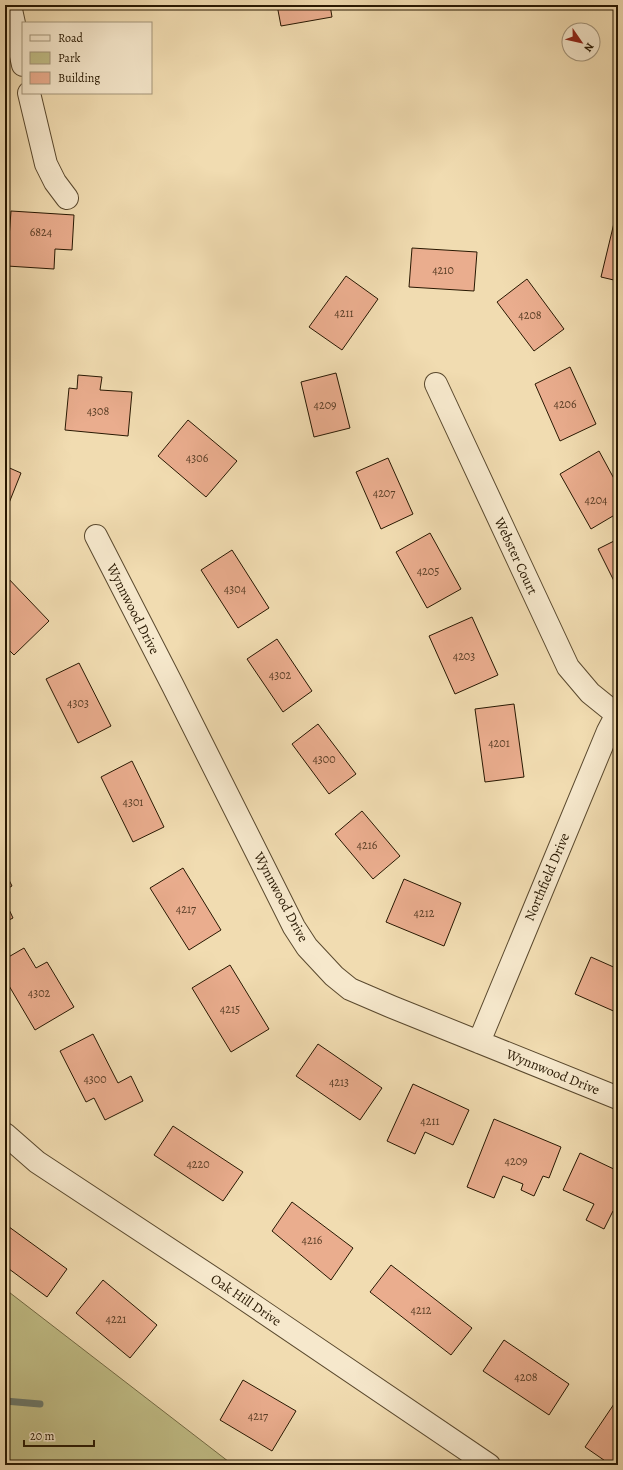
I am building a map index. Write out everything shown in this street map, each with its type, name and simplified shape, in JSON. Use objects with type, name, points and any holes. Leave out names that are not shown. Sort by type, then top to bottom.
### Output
[{"type":"street","points":[[10,5],[22,60]]},
{"type":"street","points":[[29,94],[46,164],[55,182],[67,198]]},
{"type":"street","name":"Webster Court","points":[[436,384],[568,667],[590,693],[617,713]]},
{"type":"street","name":"Wynnwood Drive","points":[[96,536],[177,693],[294,927],[307,947],[334,976],[350,989],[618,1098]]},
{"type":"street","name":"Northfield Drive","points":[[479,1042],[605,738],[617,713]]},
{"type":"street","name":"Oak Hill Drive","points":[[5,1134],[37,1162],[225,1286],[489,1465]]},
{"type":"green space","points":[[5,1289],[233,1465],[5,1465]]},
{"type":"building","points":[[277,5],[330,5],[332,17],[281,26]]},
{"type":"building","points":[[11,211],[74,215],[72,250],[55,249],[54,269],[7,266]]},
{"type":"building","points":[[614,223],[618,224],[618,281],[601,277]]},
{"type":"building","points":[[412,248],[477,252],[474,291],[409,287]]},
{"type":"building","points":[[346,276],[378,299],[342,350],[309,327]]},
{"type":"building","points":[[527,279],[564,329],[534,351],[497,302]]},
{"type":"building","points":[[570,367],[596,424],[560,441],[535,384]]},
{"type":"building","points":[[336,373],[350,428],[314,437],[301,382]]},
{"type":"building","points":[[78,375],[102,377],[100,390],[132,392],[128,436],[65,430],[69,388],[77,389]]},
{"type":"building","points":[[188,420],[237,461],[206,497],[158,456]]},
{"type":"building","points":[[599,451],[618,486],[618,513],[591,529],[560,474]]},
{"type":"building","points":[[388,458],[413,514],[381,529],[356,472]]},
{"type":"building","points":[[5,466],[21,473],[5,513]]},
{"type":"building","points":[[430,533],[461,589],[427,608],[396,552]]},
{"type":"building","points":[[618,539],[618,589],[598,549]]},
{"type":"building","points":[[232,550],[269,608],[238,628],[201,570]]},
{"type":"building","points":[[5,575],[49,621],[14,655],[5,646]]},
{"type":"building","points":[[472,617],[498,675],[455,694],[429,636]]},
{"type":"building","points":[[277,639],[312,691],[283,712],[247,659]]},
{"type":"building","points":[[79,663],[111,726],[78,743],[46,679]]},
{"type":"building","points":[[514,704],[524,777],[485,782],[475,709]]},
{"type":"building","points":[[318,724],[356,774],[329,794],[292,744]]},
{"type":"building","points":[[132,761],[164,827],[133,842],[101,777]]},
{"type":"building","points":[[362,811],[400,856],[373,879],[335,834]]},
{"type":"building","points":[[183,868],[221,930],[189,950],[150,888]]},
{"type":"building","points":[[5,872],[12,886],[5,890]]},
{"type":"building","points":[[404,879],[461,903],[444,946],[386,922]]},
{"type":"building","points":[[5,901],[13,918],[5,922]]},
{"type":"building","points":[[24,948],[36,968],[47,962],[74,1007],[35,1030],[5,979],[5,959]]},
{"type":"building","points":[[591,957],[618,969],[618,1013],[575,994]]},
{"type":"building","points":[[230,965],[269,1029],[231,1052],[192,988]]},
{"type":"building","points":[[93,1034],[118,1083],[131,1076],[143,1101],[105,1120],[94,1098],[86,1102],[60,1051]]},
{"type":"building","points":[[318,1044],[382,1088],[360,1120],[296,1076]]},
{"type":"building","points":[[413,1084],[469,1110],[453,1145],[425,1132],[415,1154],[387,1141]]},
{"type":"building","points":[[494,1119],[561,1147],[549,1178],[543,1176],[534,1196],[521,1190],[523,1184],[503,1176],[494,1198],[467,1187]]},
{"type":"building","points":[[173,1126],[243,1172],[223,1201],[154,1155]]},
{"type":"building","points":[[580,1153],[618,1171],[618,1213],[613,1211],[604,1229],[586,1220],[594,1204],[563,1190]]},
{"type":"building","points":[[292,1202],[353,1248],[331,1280],[272,1231]]},
{"type":"building","points":[[5,1224],[67,1269],[47,1297],[5,1266]]},
{"type":"building","points":[[391,1265],[472,1328],[451,1355],[370,1292]]},
{"type":"building","points":[[103,1280],[157,1325],[130,1358],[76,1313]]},
{"type":"building","points":[[504,1340],[569,1384],[549,1415],[483,1371]]},
{"type":"building","points":[[243,1380],[296,1411],[272,1451],[220,1420]]},
{"type":"building","points":[[614,1404],[618,1406],[618,1465],[611,1465],[585,1447]]},
{"type":"waterway","points":[[5,1401],[40,1404]]}]
